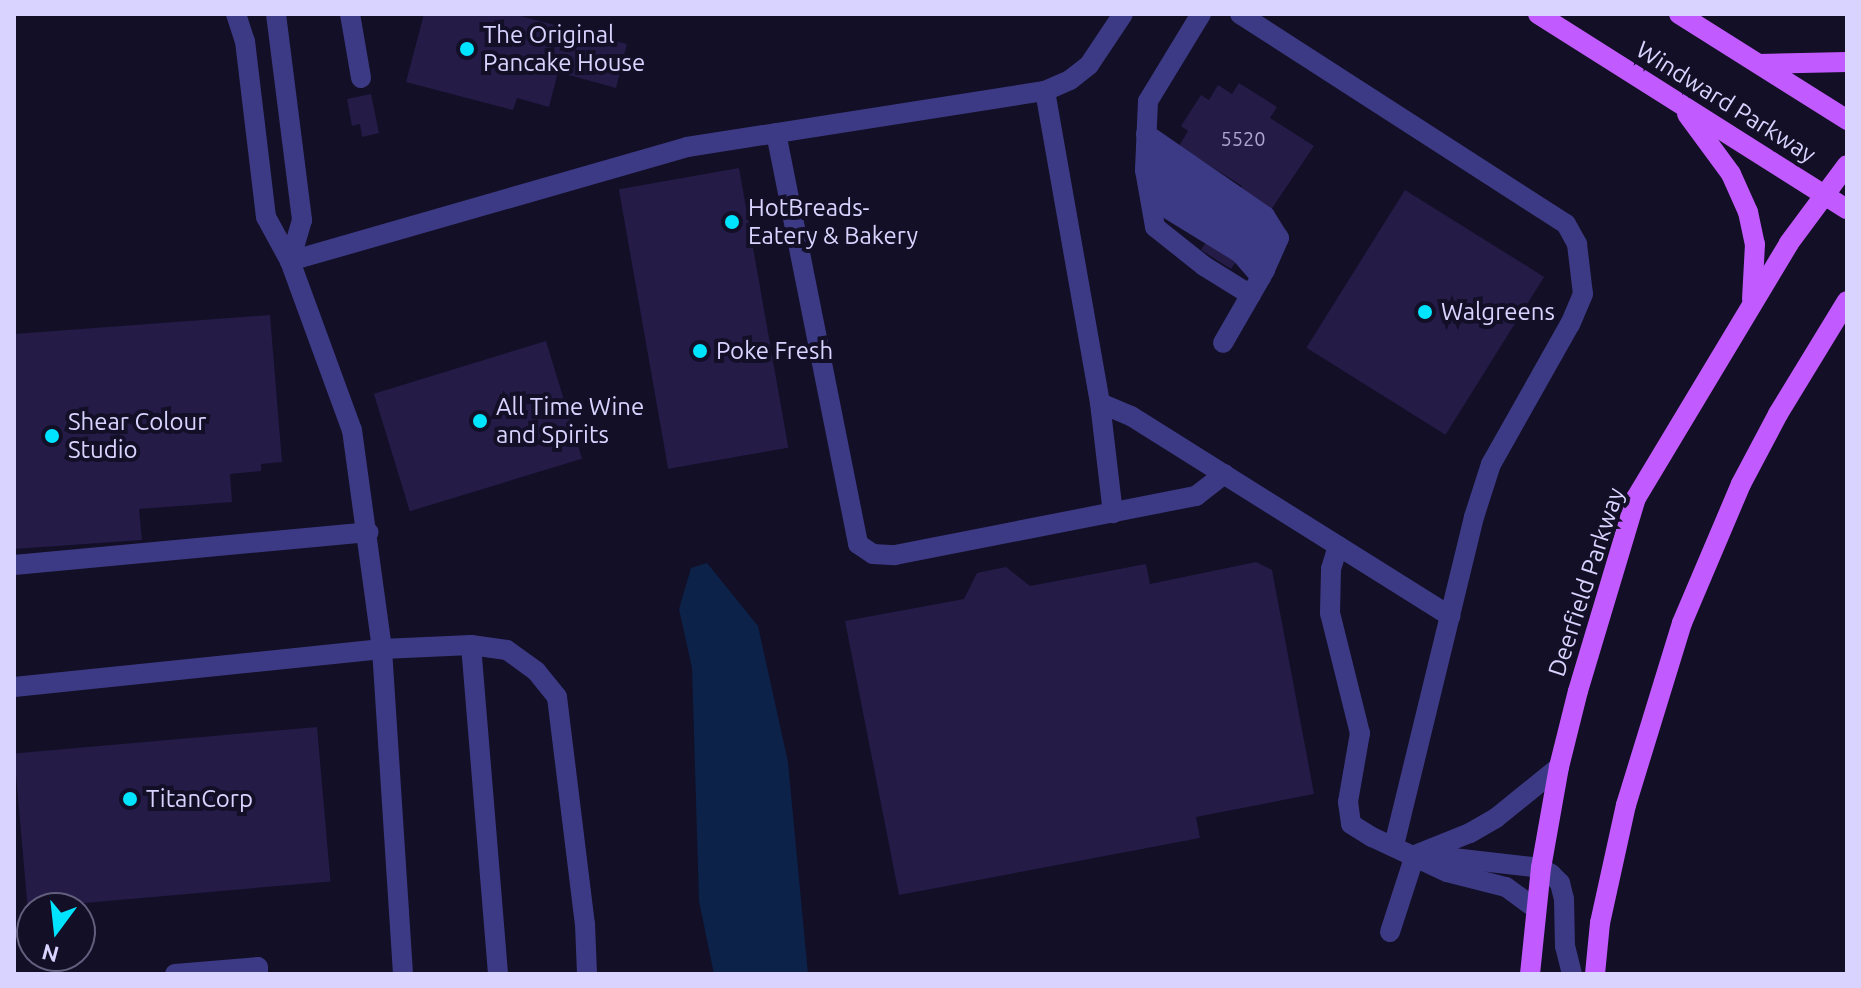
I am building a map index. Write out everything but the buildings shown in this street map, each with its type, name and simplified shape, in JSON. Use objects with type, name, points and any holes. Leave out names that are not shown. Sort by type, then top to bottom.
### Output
[{"type":"main road","name":"Windward Parkway","points":[[1538,14],[1847,209]]},
{"type":"main road","name":"Windward Parkway","points":[[1679,14],[1847,120]]},
{"type":"main road","points":[[1758,64],[1847,62]]},
{"type":"main road","points":[[1680,104],[1731,174],[1748,212],[1755,244],[1751,307]]},
{"type":"main road","name":"Deerfield Parkway","points":[[1530,974],[1541,868],[1559,767],[1578,691],[1636,498],[1789,243],[1847,165]]},
{"type":"main road","points":[[1595,974],[1600,923],[1626,805],[1682,623],[1741,484],[1778,414],[1847,301]]},
{"type":"main road","points":[[1820,346],[1847,325]]},
{"type":"lane","points":[[236,14],[245,41],[266,217],[290,261],[352,430],[382,649],[403,974]]},
{"type":"lane","points":[[276,14],[302,220],[290,261]]},
{"type":"lane","points":[[350,14],[361,78]]},
{"type":"lane","points":[[290,261],[687,147],[1045,91],[1070,80],[1089,65],[1123,14]]},
{"type":"lane","points":[[1201,14],[1148,101],[1146,151],[1155,227],[1204,266],[1259,280]]},
{"type":"lane","points":[[1240,14],[1566,224],[1577,244],[1583,294],[1570,324],[1491,464],[1394,846]]},
{"type":"lane","points":[[1045,91],[1100,403],[1113,513]]},
{"type":"lane","points":[[776,133],[858,544],[873,554],[895,555],[1196,496],[1224,474]]},
{"type":"lane","points":[[1146,151],[1265,216],[1279,238],[1223,343]]},
{"type":"lane","points":[[1146,151],[1262,251],[1259,280]]},
{"type":"lane","points":[[1100,403],[1131,416],[1450,616]]},
{"type":"lane","points":[[14,565],[368,532]]},
{"type":"lane","points":[[1338,546],[1331,569],[1330,613],[1360,733],[1348,802],[1351,824],[1447,872],[1506,887],[1536,909]]},
{"type":"lane","points":[[471,645],[498,974]]},
{"type":"lane","points":[[14,687],[382,649],[471,645],[507,650],[536,671],[557,697],[585,924],[587,974]]},
{"type":"lane","points":[[1415,855],[1470,833],[1496,818],[1559,767]]},
{"type":"lane","points":[[1415,855],[1450,855],[1541,868],[1560,883],[1564,899],[1565,946],[1572,974]]},
{"type":"lane","points":[[1390,932],[1415,855]]},
{"type":"lane","points":[[175,974],[258,967],[258,974]]},
{"type":"water","points":[[707,563],[758,626],[788,762],[808,974],[714,974],[699,901],[692,668],[679,609],[691,568]]},
{"type":"place","name":"The Original Pancake House","points":[[467,49]]},
{"type":"place","name":"HotBreads- Eatery & Bakery","points":[[732,222]]},
{"type":"place","name":"Walgreens","points":[[1425,312]]},
{"type":"place","name":"Poke Fresh","points":[[700,351]]},
{"type":"place","name":"All Time Wine and Spirits","points":[[480,421]]},
{"type":"place","name":"Shear Colour Studio","points":[[52,436]]},
{"type":"place","name":"TitanCorp","points":[[130,799]]}]
